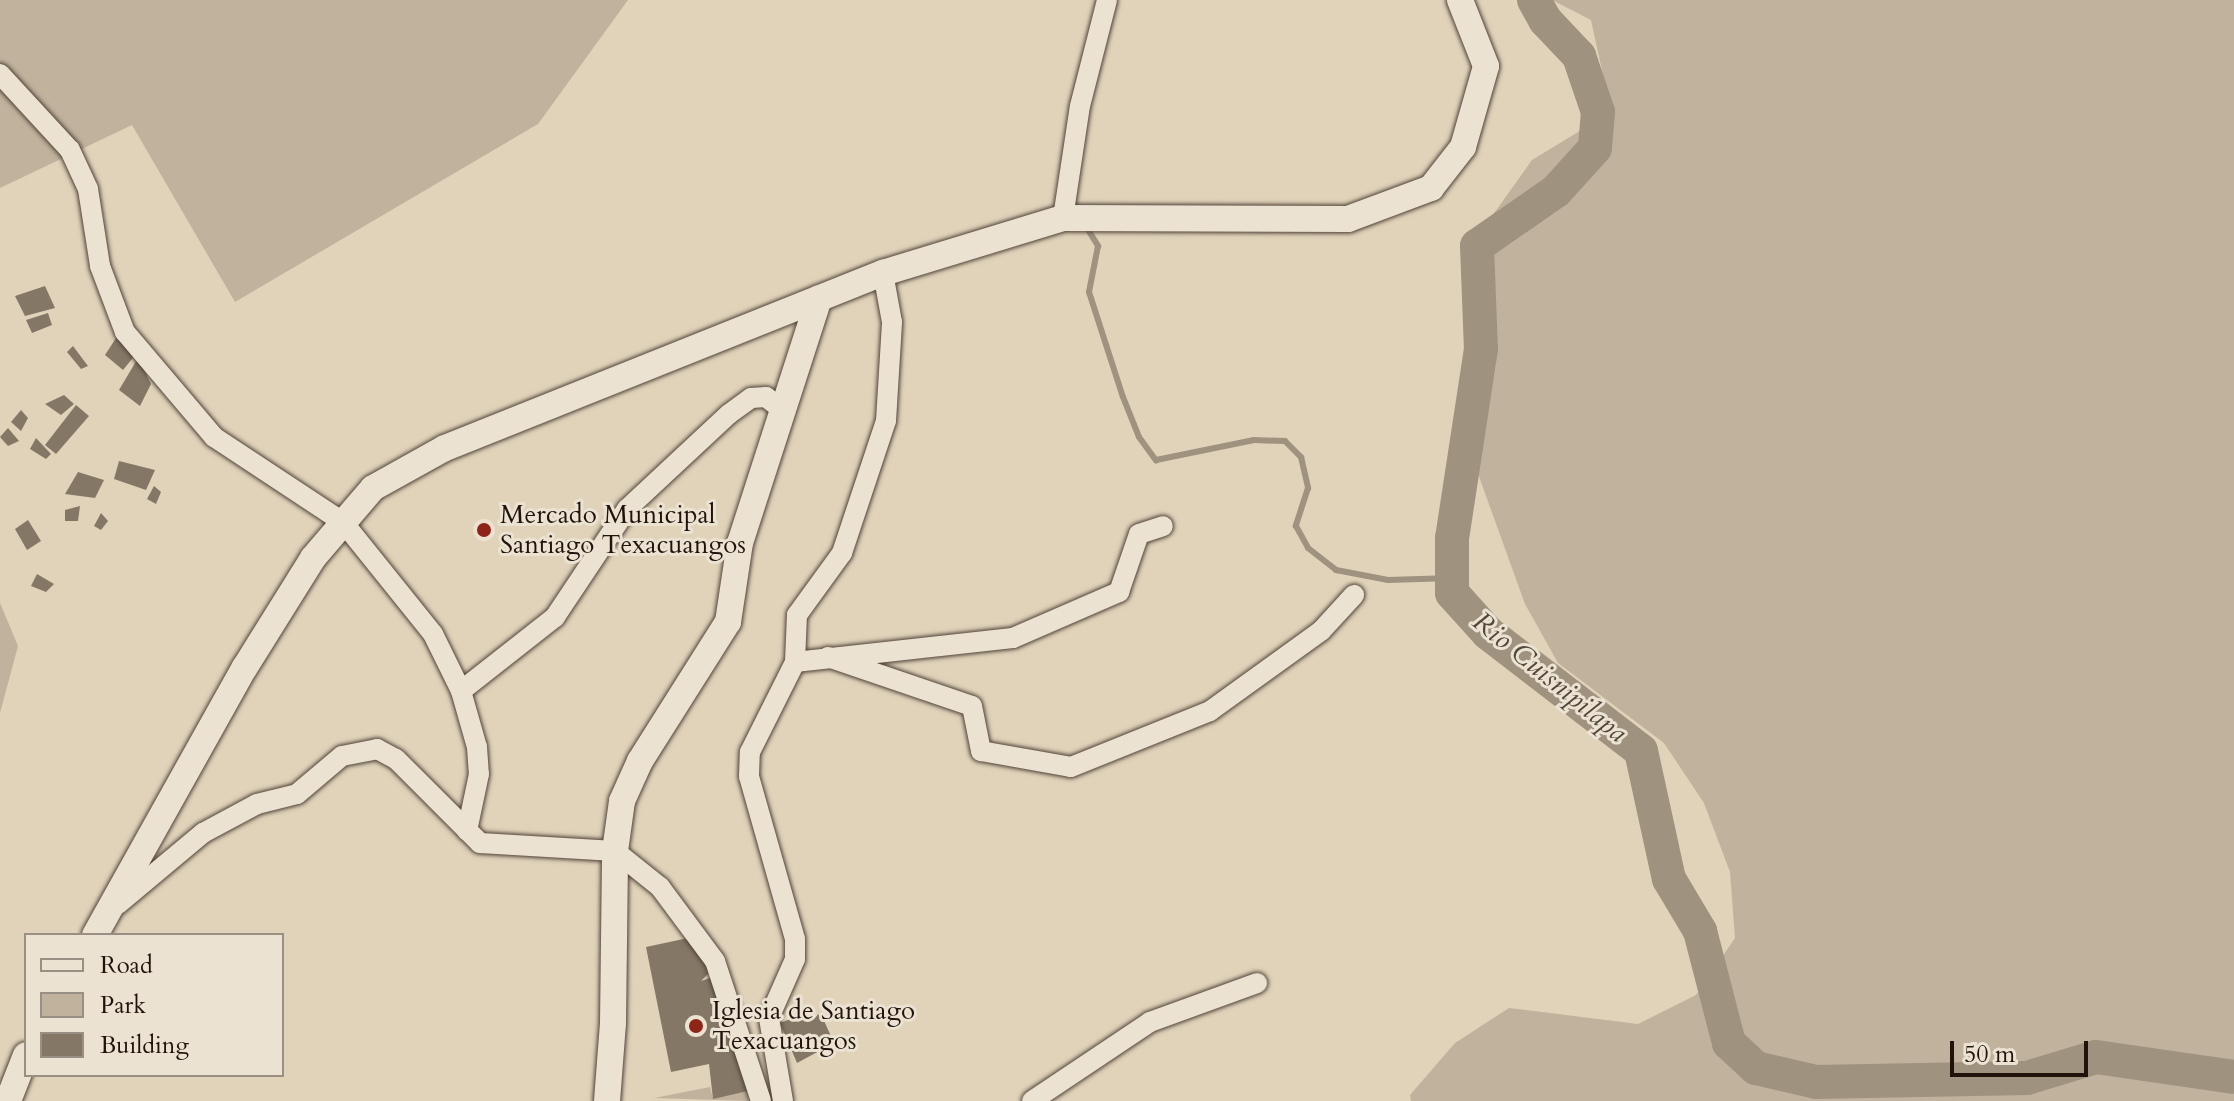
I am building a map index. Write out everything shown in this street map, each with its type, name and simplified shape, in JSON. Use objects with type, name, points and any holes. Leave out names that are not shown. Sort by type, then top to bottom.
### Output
[{"type":"street","points":[[1063,218],[1080,106],[1107,0]]},
{"type":"street","points":[[101,925],[245,667],[313,558],[373,488],[445,448],[819,298],[883,273],[1063,218],[1348,219],[1431,188],[1463,147],[1486,66],[1460,0]]},
{"type":"street","points":[[0,74],[70,150],[88,189],[100,266],[125,332],[214,437],[343,522],[433,634],[461,691],[479,774],[467,831]]},
{"type":"street","points":[[783,1101],[769,1018],[795,959],[795,939],[749,776],[750,752],[795,662],[797,615],[842,553],[886,421],[892,322],[883,273]]},
{"type":"street","points":[[607,1101],[613,1023],[615,851],[622,801],[640,761],[728,622],[740,543],[780,408],[813,327],[819,298]]},
{"type":"street","points":[[461,691],[555,617],[627,509],[729,414],[751,398],[766,397],[780,408]]},
{"type":"street","points":[[795,662],[1013,638],[1119,592],[1139,534],[1163,526]]},
{"type":"street","points":[[828,657],[972,706],[981,751],[1071,767],[1210,711],[1321,631],[1354,595]]},
{"type":"street","points":[[101,925],[203,833],[257,804],[297,794],[342,756],[361,748],[377,749],[396,759],[480,843],[499,847],[615,851],[660,887],[715,961],[761,1101]]},
{"type":"street","points":[[1032,1101],[1150,1022],[1257,983]]},
{"type":"street","points":[[8,1101],[24,1060]]},
{"type":"green space","points":[[0,0],[628,0],[538,124],[235,302],[132,125],[0,188]]},
{"type":"green space","points":[[1552,0],[2234,0],[2234,1101],[1411,1101],[1410,1095],[1455,1043],[1509,1008],[1638,1024],[1696,995],[1735,938],[1730,872],[1704,803],[1664,743],[1558,663],[1525,604],[1477,471],[1496,364],[1482,230],[1532,160],[1611,112],[1591,20]]},
{"type":"green space","points":[[0,603],[18,646],[0,713]]},
{"type":"green space","points":[[710,1087],[713,1098],[748,1091],[748,1101],[654,1098]]},
{"type":"building","points":[[45,286],[55,308],[25,316],[15,296]]},
{"type":"building","points":[[48,313],[52,325],[32,333],[26,320]]},
{"type":"building","points":[[118,335],[136,354],[123,370],[105,355]]},
{"type":"building","points":[[73,346],[88,366],[81,369],[67,352]]},
{"type":"building","points":[[138,358],[151,384],[140,406],[119,390]]},
{"type":"building","points":[[64,395],[74,404],[61,415],[45,404]]},
{"type":"building","points":[[76,405],[89,416],[56,454],[45,445]]},
{"type":"building","points":[[21,410],[28,418],[21,431],[11,422]]},
{"type":"building","points":[[8,428],[19,441],[8,446],[0,437]]},
{"type":"building","points":[[36,438],[51,454],[46,459],[30,449]]},
{"type":"building","points":[[119,461],[155,470],[146,490],[114,479]]},
{"type":"building","points":[[78,472],[104,480],[95,498],[65,494]]},
{"type":"building","points":[[154,486],[161,492],[156,504],[147,499]]},
{"type":"building","points":[[80,506],[78,521],[65,521],[65,510]]},
{"type":"building","points":[[101,513],[108,521],[101,530],[94,526]]},
{"type":"building","points":[[28,520],[41,541],[27,550],[15,529]]},
{"type":"building","points":[[37,574],[54,584],[46,592],[31,586]]},
{"type":"building","name":"Iglesia de Santiago Texacuangos","points":[[688,938],[711,971],[701,981],[713,977],[748,1091],[713,1099],[709,1064],[671,1072],[646,947]]},
{"type":"building","points":[[806,1013],[808,1017],[821,1014],[834,1043],[797,1063],[780,1023]]},
{"type":"waterway","name":"Rio Cuisnipilapa","points":[[1534,0],[1545,20],[1579,56],[1598,112],[1595,148],[1556,191],[1477,246],[1481,349],[1452,538],[1452,593],[1488,633],[1641,751],[1669,879],[1700,931],[1729,1043],[1756,1068],[1816,1082],[2027,1078],[2096,1057],[2234,1077]]},
{"type":"waterway","points":[[1085,225],[1098,246],[1089,292],[1123,397],[1139,437],[1156,460],[1254,440],[1285,441],[1301,457],[1308,488],[1296,526],[1308,548],[1336,570],[1388,580],[1452,578]]},
{"type":"place","name":"Mercado Municipal Santiago Texacuangos","points":[[484,530]]},
{"type":"place","name":"Iglesia de Santiago Texacuangos","points":[[696,1026]]}]
